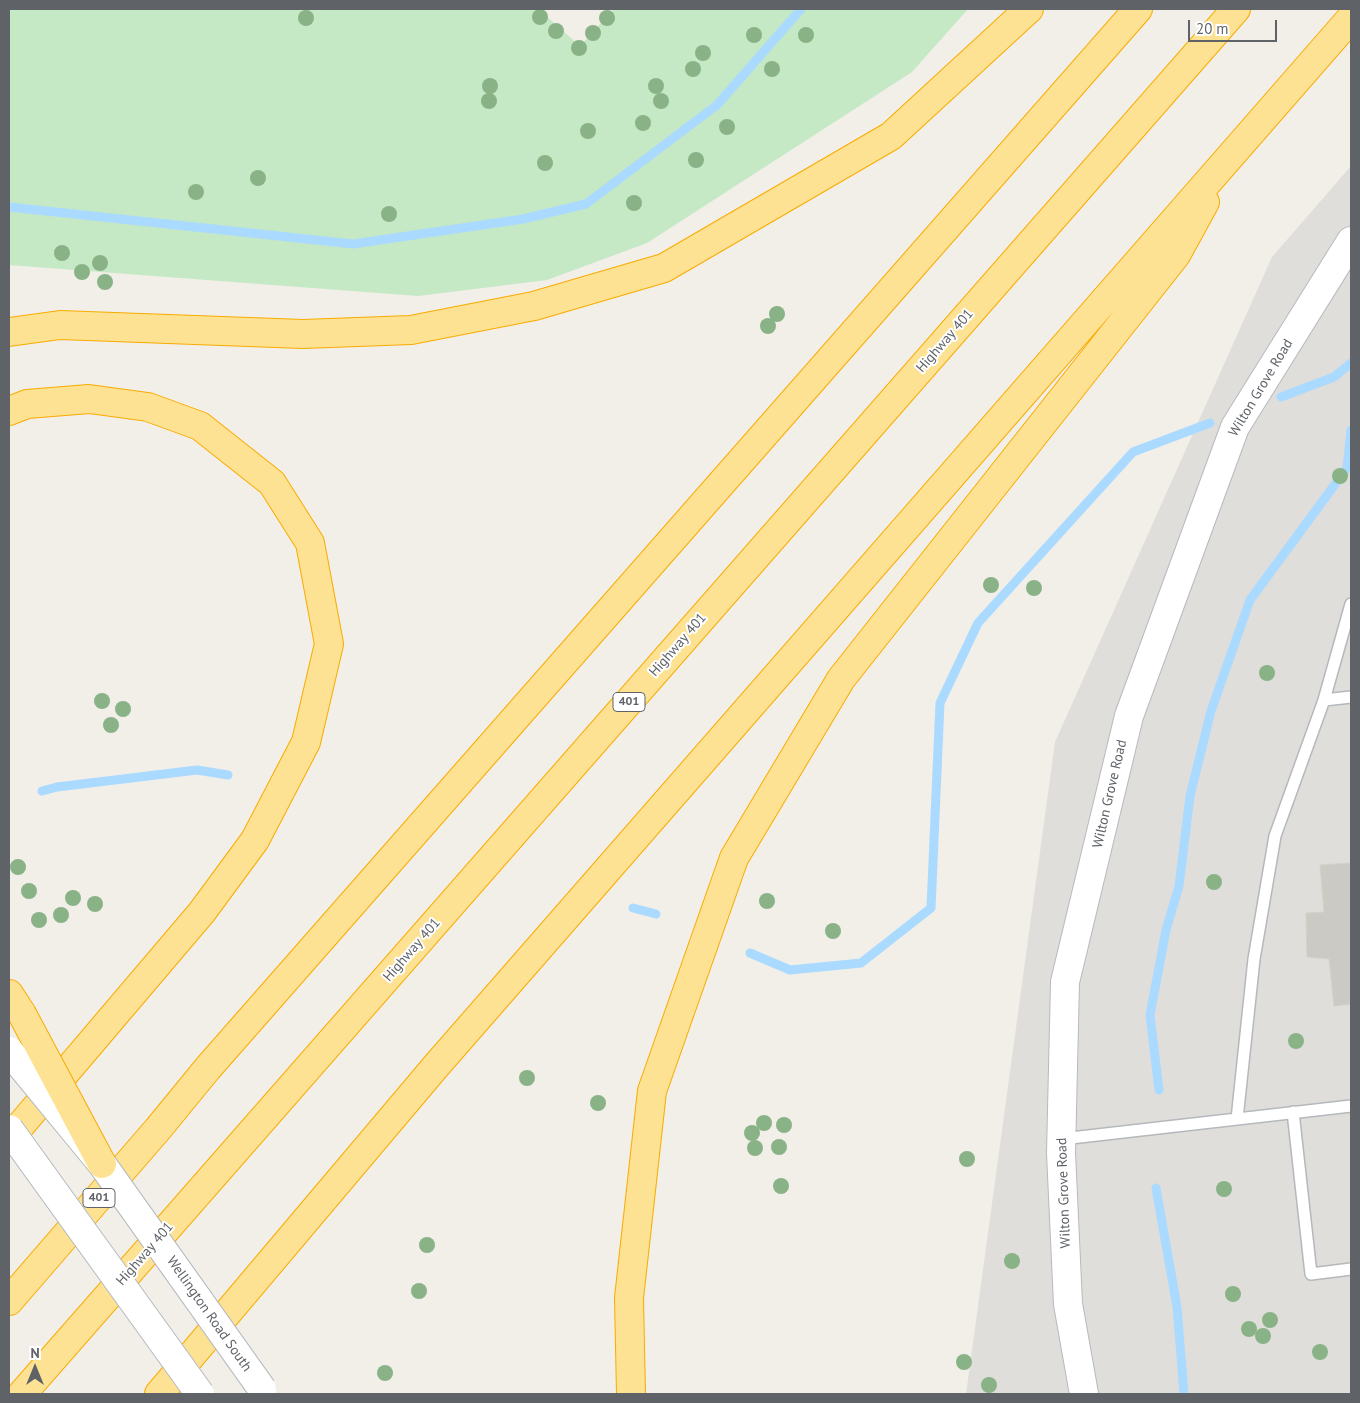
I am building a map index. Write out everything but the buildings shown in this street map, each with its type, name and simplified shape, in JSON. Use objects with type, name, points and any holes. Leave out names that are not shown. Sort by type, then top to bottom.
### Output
[{"type":"highway","points":[[9,332],[60,325],[303,334],[411,330],[534,306],[664,268],[891,136],[1029,9]]},
{"type":"highway","name":"401","points":[[9,1301],[157,1130],[207,1069],[1138,9]]},
{"type":"highway","name":"Highway 401","points":[[22,1394],[1236,9]]},
{"type":"highway","points":[[159,1394],[436,1066],[1351,18]]},
{"type":"highway","points":[[631,1394],[629,1298],[652,1091],[734,858],[841,679],[1176,255],[1229,158]]},
{"type":"highway","points":[[9,411],[27,404],[89,399],[148,407],[200,426],[272,483],[310,543],[329,644],[306,742],[255,840],[202,912],[9,1139]]},
{"type":"highway","points":[[15,1004],[102,1164]]},
{"type":"main road","name":"Wilton Grove Road","points":[[1084,1394],[1068,1304],[1062,1139],[1065,982],[1129,716],[1235,427],[1351,241]]},
{"type":"main road","name":"Wellington Road South","points":[[9,1051],[102,1164],[264,1392]]},
{"type":"main road","points":[[9,1129],[200,1394]]},
{"type":"lane","points":[[1236,1119],[1254,960],[1275,836],[1324,700],[1351,604]]},
{"type":"lane","points":[[1324,700],[1351,697]]},
{"type":"lane","points":[[1062,1139],[1351,1106]]},
{"type":"lane","points":[[1293,1112],[1311,1274],[1351,1269]]},
{"type":"shaded area","points":[[1351,166],[1351,1394],[966,1394],[1055,742],[1272,257]]},
{"type":"green space","points":[[9,9],[538,9],[580,46],[614,9],[968,9],[912,72],[647,243],[547,280],[418,296],[9,265]]},
{"type":"waterway","points":[[9,207],[353,244],[523,219],[586,204],[717,105],[801,9]]},
{"type":"waterway","points":[[1281,397],[1334,377],[1351,363]]},
{"type":"waterway","points":[[750,953],[790,970],[861,963],[931,908],[940,703],[978,623],[1133,452],[1210,423]]},
{"type":"waterway","points":[[1159,1090],[1150,1015],[1166,930],[1179,886],[1190,796],[1211,711],[1250,600],[1347,468],[1351,430]]},
{"type":"waterway","points":[[42,791],[57,787],[197,770],[228,775]]},
{"type":"waterway","points":[[633,908],[656,914]]},
{"type":"waterway","points":[[1156,1188],[1177,1307],[1184,1394]]}]
